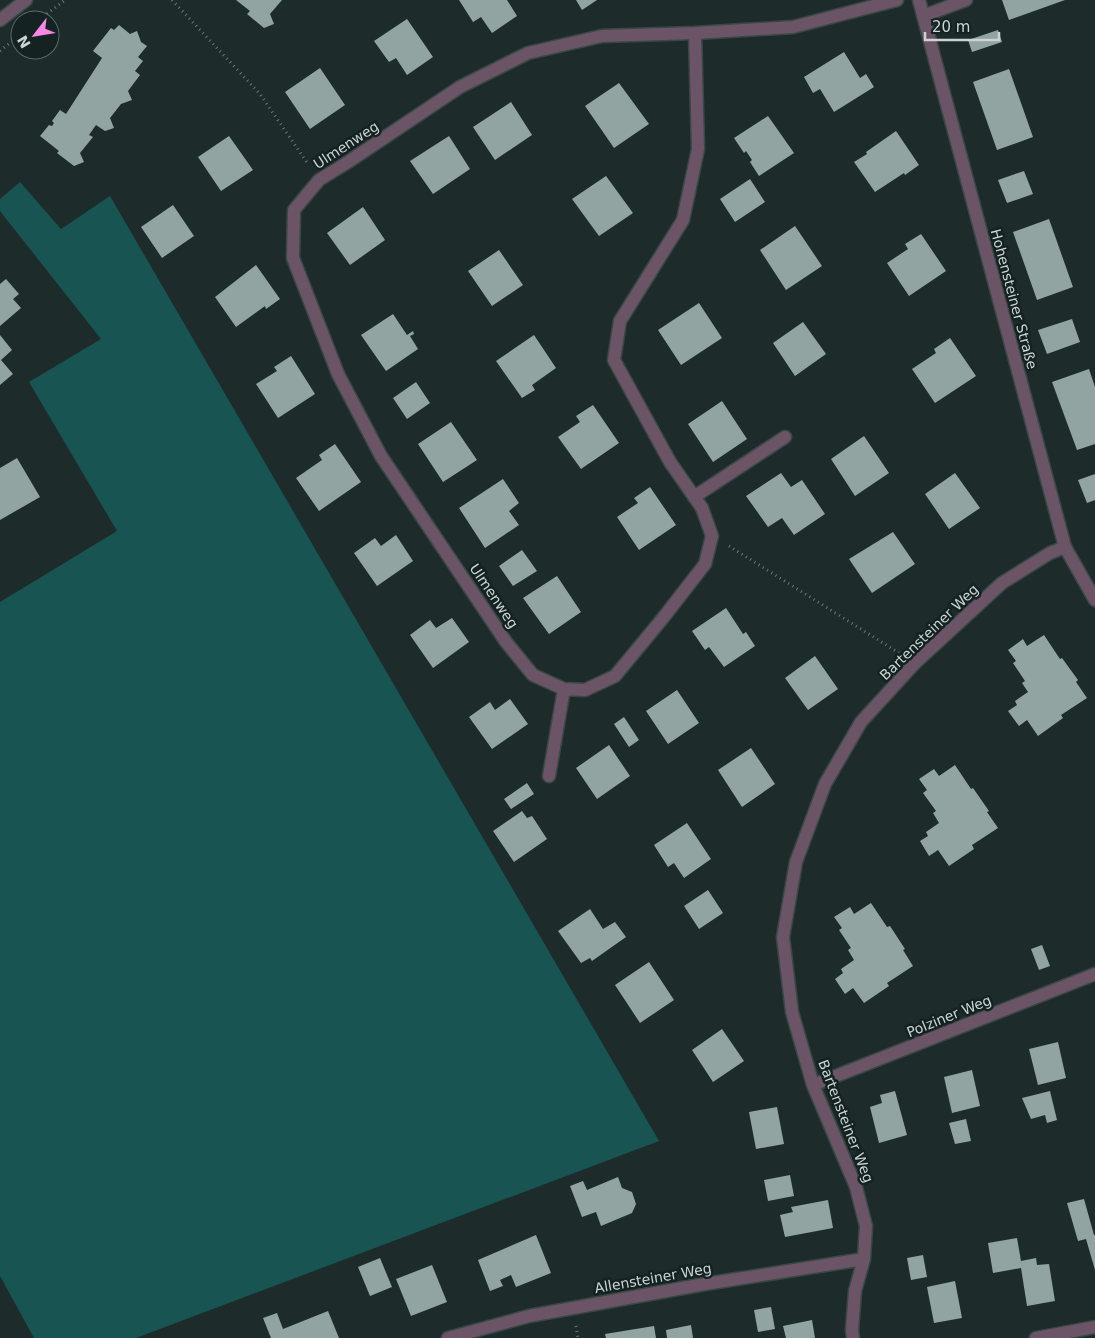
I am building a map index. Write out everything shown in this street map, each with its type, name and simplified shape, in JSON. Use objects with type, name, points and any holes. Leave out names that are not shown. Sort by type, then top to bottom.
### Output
[{"type":"street","points":[[0,20],[11,4],[26,0]]},
{"type":"street","name":"Ulmenweg","points":[[712,536],[705,564],[615,676],[585,690],[564,689],[533,675],[506,642],[381,456],[338,374],[293,258],[294,210],[319,180],[460,87],[528,53],[602,36],[793,27],[897,0]]},
{"type":"street","name":"Hohensteiner Straße","points":[[919,0],[1064,547],[1095,600]]},
{"type":"street","points":[[923,16],[966,0]]},
{"type":"street","points":[[695,33],[698,149],[682,220],[620,322],[614,360],[670,462],[702,508],[712,536]]},
{"type":"street","points":[[694,497],[785,437]]},
{"type":"street","name":"Bartensteiner Weg","points":[[853,1338],[855,1291],[864,1259],[866,1226],[856,1187],[813,1085],[792,1012],[783,937],[796,862],[825,784],[861,722],[914,663],[1002,583],[1064,547]]},
{"type":"street","points":[[549,776],[564,689]]},
{"type":"street","name":"Polziner Weg","points":[[813,1085],[1095,974]]},
{"type":"street","name":"Allensteiner Weg","points":[[448,1338],[538,1314],[705,1284],[864,1259]]},
{"type":"street","points":[[1036,1338],[1095,1327]]},
{"type":"path","points":[[52,10],[65,0]]},
{"type":"path","points":[[172,0],[260,94],[319,180]]},
{"type":"path","points":[[0,51],[10,43]]},
{"type":"path","points":[[712,536],[914,663]]},
{"type":"shaded area","points":[[20,182],[61,229],[110,196],[659,1141],[136,1338],[34,1338],[0,1276],[0,602],[117,531],[29,382],[101,339],[0,211],[0,199]]},
{"type":"building","points":[[236,0],[282,0],[270,14],[274,24],[264,28],[247,14],[250,11]]},
{"type":"building","points":[[459,0],[507,0],[517,16],[492,33],[481,17],[473,22]]},
{"type":"building","points":[[576,0],[597,0],[582,10]]},
{"type":"building","points":[[1002,0],[1065,0],[1009,20]]},
{"type":"building","points":[[407,19],[433,57],[407,75],[396,58],[389,62],[374,41]]},
{"type":"building","points":[[119,25],[130,34],[137,31],[141,42],[147,46],[138,57],[143,61],[135,71],[140,75],[128,91],[132,100],[121,104],[110,118],[114,128],[105,131],[96,125],[89,135],[93,137],[80,153],[84,162],[74,166],[40,136],[49,125],[52,126],[54,123],[52,121],[60,110],[66,114],[102,58],[93,51],[111,28],[114,30]]},
{"type":"building","points":[[998,30],[1002,42],[972,52],[968,40]]},
{"type":"building","points":[[844,52],[860,78],[866,74],[874,87],[834,112],[820,89],[813,93],[804,77]]},
{"type":"building","points":[[320,68],[345,105],[310,129],[285,92]]},
{"type":"building","points":[[1009,69],[1033,137],[997,150],[973,82]]},
{"type":"building","points":[[619,83],[649,124],[614,148],[585,106]]},
{"type":"building","points":[[511,102],[532,135],[495,160],[473,127]]},
{"type":"building","points":[[768,116],[794,153],[759,176],[750,162],[752,160],[746,151],[744,153],[734,138]]},
{"type":"building","points":[[896,131],[919,165],[875,192],[854,162]]},
{"type":"building","points":[[229,136],[253,170],[221,191],[198,157]]},
{"type":"building","points":[[449,136],[470,169],[433,194],[410,161]]},
{"type":"building","points":[[1024,171],[1033,194],[1007,203],[998,180]]},
{"type":"building","points":[[606,176],[633,213],[599,236],[572,199]]},
{"type":"building","points":[[750,179],[765,202],[735,222],[720,199]]},
{"type":"building","points":[[173,205],[194,236],[162,258],[141,227]]},
{"type":"building","points":[[363,207],[385,240],[350,265],[327,233]]},
{"type":"building","points":[[1049,219],[1073,287],[1037,300],[1013,232]]},
{"type":"building","points":[[795,226],[822,266],[786,290],[760,250]]},
{"type":"building","points":[[921,234],[946,271],[909,296],[887,263],[908,249],[905,244]]},
{"type":"building","points":[[499,250],[523,285],[492,306],[468,271]]},
{"type":"building","points":[[256,265],[280,299],[266,309],[265,306],[236,327],[215,297]]},
{"type":"building","points":[[6,279],[19,294],[13,299],[21,308],[0,326],[0,284]]},
{"type":"building","points":[[699,303],[722,338],[681,365],[658,330]]},
{"type":"building","points":[[393,314],[407,335],[413,331],[414,334],[410,336],[418,349],[386,371],[361,335]]},
{"type":"building","points":[[1072,319],[1080,342],[1047,354],[1038,330]]},
{"type":"building","points":[[803,322],[826,354],[795,376],[773,343]]},
{"type":"building","points":[[0,335],[12,350],[1,360],[13,374],[0,385]]},
{"type":"building","points":[[534,335],[556,368],[532,385],[535,390],[522,398],[496,361]]},
{"type":"building","points":[[950,338],[976,376],[935,403],[912,369],[936,353],[934,349]]},
{"type":"building","points":[[291,356],[315,394],[278,418],[256,384],[277,371],[274,367]]},
{"type":"building","points":[[1089,369],[1095,387],[1095,444],[1077,450],[1052,382]]},
{"type":"building","points":[[416,382],[430,403],[407,419],[393,398]]},
{"type":"building","points":[[722,401],[747,439],[713,462],[688,424]]},
{"type":"building","points":[[593,405],[619,443],[581,469],[558,437],[580,422],[576,416]]},
{"type":"building","points":[[451,422],[477,460],[443,482],[418,444]]},
{"type":"building","points":[[864,436],[889,473],[855,496],[831,459]]},
{"type":"building","points":[[335,444],[361,482],[319,511],[296,478],[322,460],[319,455]]},
{"type":"building","points":[[17,458],[40,497],[0,520],[0,468]]},
{"type":"building","points":[[781,473],[791,487],[802,480],[825,514],[794,535],[782,518],[768,527],[746,496]]},
{"type":"building","points":[[955,473],[980,508],[949,529],[925,494]]},
{"type":"building","points":[[1095,474],[1095,500],[1087,503],[1078,480]]},
{"type":"building","points":[[503,479],[519,503],[509,511],[519,525],[485,548],[459,508]]},
{"type":"building","points":[[650,487],[676,525],[639,550],[617,517],[638,503],[634,498]]},
{"type":"building","points":[[893,532],[915,564],[872,593],[849,559]]},
{"type":"building","points":[[396,535],[413,561],[377,586],[354,553],[375,538],[381,546]]},
{"type":"building","points":[[522,550],[537,571],[513,586],[499,566]]},
{"type":"building","points":[[557,576],[581,612],[549,634],[523,598]]},
{"type":"building","points":[[726,608],[743,634],[746,632],[755,646],[724,667],[709,647],[705,650],[692,631]]},
{"type":"building","points":[[452,618],[469,642],[433,668],[410,635],[430,620],[436,628]]},
{"type":"building","points":[[1044,635],[1060,659],[1062,658],[1078,680],[1076,682],[1087,698],[1061,715],[1063,718],[1038,736],[1027,720],[1019,726],[1008,711],[1017,705],[1015,701],[1028,692],[1022,683],[1025,681],[1013,663],[1016,661],[1008,650],[1023,639],[1027,646]]},
{"type":"building","points":[[815,656],[838,689],[808,710],[785,678]]},
{"type":"building","points":[[677,690],[699,723],[668,744],[646,711]]},
{"type":"building","points":[[510,699],[528,724],[492,749],[469,717],[490,702],[495,710]]},
{"type":"building","points":[[624,717],[639,740],[629,747],[614,724]]},
{"type":"building","points":[[609,745],[630,776],[597,799],[576,768]]},
{"type":"building","points":[[751,748],[775,784],[742,807],[718,770]]},
{"type":"building","points":[[955,765],[989,811],[987,812],[998,828],[972,845],[974,849],[949,866],[938,850],[929,856],[920,841],[928,836],[926,832],[939,823],[933,813],[936,811],[923,793],[927,790],[919,779],[934,769],[939,776]]},
{"type":"building","points":[[527,783],[534,794],[511,809],[504,799]]},
{"type":"building","points":[[522,811],[527,818],[532,816],[547,839],[514,862],[493,831]]},
{"type":"building","points":[[687,823],[711,859],[684,878],[674,863],[668,867],[654,845]]},
{"type":"building","points":[[708,890],[723,913],[699,929],[684,906]]},
{"type":"building","points":[[871,903],[887,927],[890,926],[905,949],[903,950],[913,966],[887,983],[889,986],[864,1003],[853,988],[845,994],[835,979],[843,973],[841,969],[854,960],[848,950],[851,948],[839,930],[842,928],[834,917],[850,907],[854,914]]},
{"type":"building","points":[[590,909],[603,929],[615,922],[626,937],[592,961],[590,958],[581,963],[558,931]]},
{"type":"building","points":[[1042,945],[1050,966],[1039,970],[1031,949]]},
{"type":"building","points":[[649,962],[674,1000],[640,1023],[615,985]]},
{"type":"building","points":[[722,1029],[744,1061],[713,1082],[692,1050]]},
{"type":"building","points":[[1058,1042],[1066,1078],[1038,1085],[1029,1049]]},
{"type":"building","points":[[972,1070],[980,1106],[952,1113],[944,1077]]},
{"type":"building","points":[[895,1091],[907,1135],[879,1143],[870,1107],[882,1103],[880,1095]]},
{"type":"building","points":[[1050,1091],[1057,1120],[1047,1123],[1045,1115],[1031,1119],[1022,1098]]},
{"type":"building","points":[[777,1107],[784,1144],[756,1149],[749,1112]]},
{"type":"building","points":[[966,1119],[971,1141],[955,1144],[949,1123]]},
{"type":"building","points":[[790,1175],[794,1196],[768,1201],[764,1180]]},
{"type":"building","points":[[618,1177],[622,1188],[632,1192],[636,1204],[632,1213],[601,1226],[596,1212],[582,1217],[570,1186],[583,1181],[587,1190]]},
{"type":"building","points":[[1084,1199],[1095,1235],[1095,1270],[1086,1239],[1078,1241],[1067,1203]]},
{"type":"building","points":[[828,1200],[833,1228],[785,1237],[780,1215],[793,1212],[791,1207]]},
{"type":"building","points":[[536,1235],[551,1273],[516,1287],[511,1275],[500,1280],[503,1286],[490,1291],[478,1260]]},
{"type":"building","points":[[1017,1238],[1021,1261],[1036,1258],[1037,1265],[1049,1264],[1055,1301],[1027,1306],[1021,1268],[993,1273],[988,1243]]},
{"type":"building","points":[[923,1255],[927,1277],[911,1280],[907,1258]]},
{"type":"building","points":[[380,1258],[392,1287],[370,1296],[358,1267]]},
{"type":"building","points":[[432,1265],[447,1302],[411,1316],[396,1279]]},
{"type":"building","points":[[955,1281],[962,1318],[934,1323],[927,1287]]},
{"type":"building","points":[[771,1307],[775,1329],[758,1332],[754,1310]]},
{"type":"building","points":[[328,1311],[339,1338],[271,1338],[263,1318],[277,1313],[283,1329]]},
{"type":"building","points":[[812,1320],[815,1338],[786,1338],[783,1326]]},
{"type":"building","points":[[691,1325],[693,1338],[667,1338],[666,1330]]},
{"type":"building","points":[[654,1326],[656,1338],[606,1338],[605,1334]]}]
